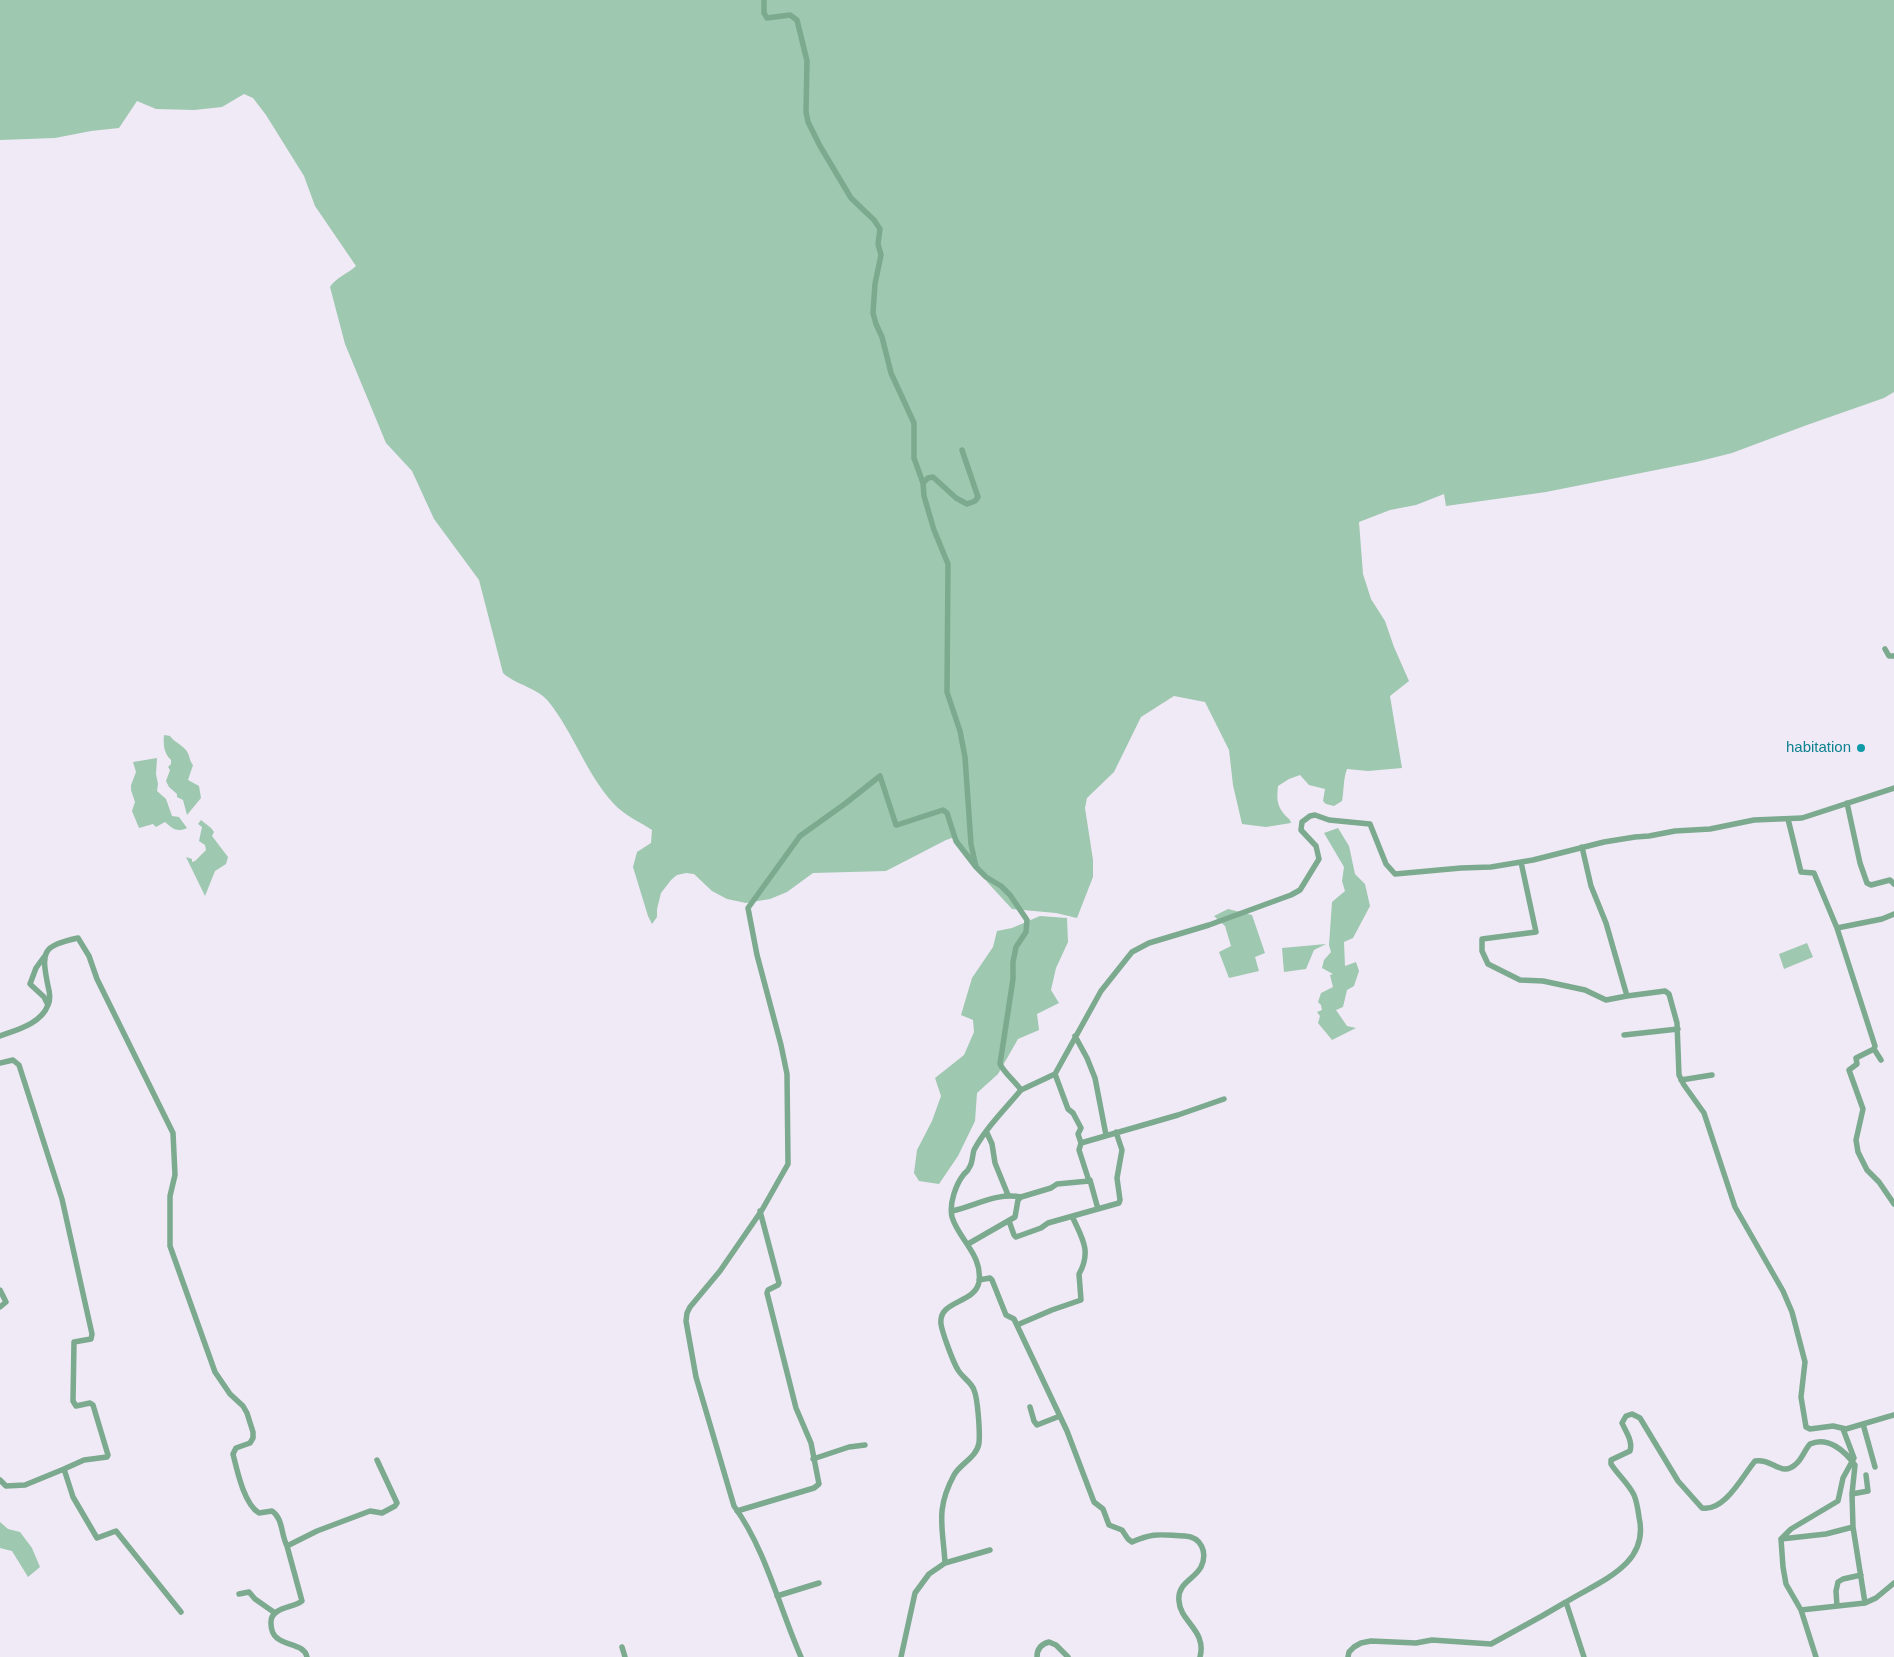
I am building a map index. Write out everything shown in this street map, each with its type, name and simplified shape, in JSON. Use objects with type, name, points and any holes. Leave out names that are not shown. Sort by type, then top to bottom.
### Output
[{"type":"street","points":[[764,0],[764,13],[767,18],[790,15],[797,20],[807,61],[806,112],[808,122],[820,146],[852,198],[874,220],[880,229],[878,244],[881,255],[874,284],[874,320],[882,337],[893,379],[914,423],[914,453],[923,483],[924,496],[934,530],[948,564],[948,692],[960,731],[965,756],[971,844],[976,867]]},
{"type":"street","points":[[923,483],[928,478],[933,478],[956,498],[967,504],[975,501],[978,496],[962,450]]},
{"type":"street","points":[[1885,649],[1889,656],[1894,656]]},
{"type":"street","points":[[801,1657],[757,1546],[737,1511],[729,1492],[696,1377],[686,1321],[687,1312],[690,1307],[720,1271],[760,1211],[788,1164],[787,1074],[748,908],[800,836],[846,804],[880,776],[897,825],[944,810],[947,813],[956,841],[986,877],[1001,886],[1010,895],[1027,920],[1026,932],[1016,947],[1013,962],[1013,979],[1000,1064],[1015,1081],[1020,1090]]},
{"type":"street","points":[[945,1563],[940,1513],[944,1496],[954,1474],[974,1453],[979,1444],[974,1388],[958,1370],[941,1325],[941,1316],[946,1308],[966,1299],[974,1292],[979,1280],[977,1262],[952,1216],[952,1202],[957,1185],[970,1168],[974,1152],[986,1133],[1020,1090],[1055,1074],[1101,991],[1135,950],[1149,943],[1246,912],[1300,890],[1319,859],[1316,846],[1301,830],[1302,822],[1310,816],[1315,815],[1329,820],[1370,824],[1386,864],[1395,874],[1491,867],[1521,862],[1604,842],[1675,831],[1710,829],[1754,820],[1802,818],[1894,788]]},
{"type":"street","points":[[1847,803],[1867,883],[1871,885],[1890,880],[1894,884]]},
{"type":"street","points":[[1788,819],[1800,871],[1803,873],[1814,873],[1837,928],[1875,1046],[1874,1050],[1881,1060]]},
{"type":"street","points":[[1582,848],[1591,886],[1606,922],[1627,996]]},
{"type":"street","points":[[1521,862],[1536,932],[1482,939],[1482,951],[1488,964],[1522,981],[1543,981],[1585,990],[1606,1000],[1668,992],[1678,1029],[1678,1064],[1681,1080],[1704,1112],[1735,1207],[1788,1301],[1805,1362],[1801,1397],[1806,1425],[1810,1429],[1834,1426],[1843,1429],[1894,1416]]},
{"type":"street","points":[[1837,928],[1882,919],[1894,914]]},
{"type":"street","points":[[48,1005],[44,997],[30,984],[36,968],[48,949],[78,938],[89,956],[97,979],[174,1133],[175,1175],[170,1196],[170,1246],[208,1358],[219,1379],[230,1394],[243,1406],[253,1432],[253,1438],[250,1443],[234,1450],[243,1488],[256,1512],[272,1511],[276,1514],[302,1601],[275,1613],[270,1622],[271,1628],[277,1638],[288,1645],[302,1648],[306,1651],[307,1657]]},
{"type":"street","points":[[0,1036],[35,1020],[48,1005],[50,996],[44,957]]},
{"type":"street","points":[[1624,1035],[1678,1029]]},
{"type":"street","points":[[1075,1036],[1095,1078],[1106,1135]]},
{"type":"street","points":[[1874,1050],[1856,1058],[1857,1064],[1849,1070],[1863,1109],[1856,1143],[1858,1152],[1867,1170],[1879,1182],[1894,1204]]},
{"type":"street","points":[[0,1063],[13,1060],[20,1065],[62,1199],[92,1334],[91,1339],[74,1342],[73,1401],[76,1406],[90,1403],[93,1405],[108,1456],[84,1460],[23,1486],[6,1486],[0,1480]]},
{"type":"street","points":[[1055,1074],[1068,1109],[1073,1113],[1081,1127],[1078,1134],[1081,1143],[1079,1150],[1098,1209]]},
{"type":"street","points":[[1681,1080],[1712,1075]]},
{"type":"street","points":[[1081,1143],[1178,1115],[1224,1099]]},
{"type":"street","points":[[1009,1221],[1016,1237],[1041,1228],[1048,1223],[1119,1203],[1117,1178],[1122,1150],[1116,1132]]},
{"type":"street","points":[[986,1133],[992,1144],[995,1163],[1008,1195]]},
{"type":"street","points":[[952,1211],[970,1207],[999,1196],[1020,1197],[1051,1188],[1057,1184],[1090,1180]]},
{"type":"street","points":[[968,1244],[1016,1216],[1020,1197]]},
{"type":"street","points":[[737,1511],[817,1487],[819,1481],[811,1443],[796,1408],[767,1293],[769,1289],[778,1286],[779,1283],[760,1211]]},
{"type":"street","points":[[1017,1325],[1081,1300],[1079,1274],[1083,1267],[1085,1246],[1072,1216]]},
{"type":"street","points":[[979,1280],[990,1278],[992,1280],[1006,1315],[1014,1319],[1060,1416],[1094,1502],[1103,1510],[1109,1525],[1122,1530],[1128,1540],[1132,1542],[1156,1533],[1192,1537],[1202,1545],[1201,1566],[1180,1590],[1178,1603],[1185,1618],[1196,1630],[1200,1641],[1200,1657]]},
{"type":"street","points":[[0,1290],[6,1302],[0,1307]]},
{"type":"street","points":[[1030,1407],[1037,1425],[1060,1416]]},
{"type":"street","points":[[1348,1657],[1349,1652],[1354,1647],[1371,1642],[1416,1643],[1441,1640],[1491,1644],[1610,1577],[1624,1566],[1635,1554],[1641,1538],[1640,1521],[1634,1494],[1611,1464],[1611,1460],[1630,1451],[1631,1448],[1622,1423],[1626,1416],[1632,1414],[1640,1418],[1678,1481],[1702,1508],[1716,1505],[1733,1491],[1755,1461],[1763,1460],[1779,1469],[1792,1468],[1798,1463],[1812,1443],[1823,1442],[1834,1445],[1856,1466],[1852,1494],[1853,1527],[1865,1603]]},
{"type":"street","points":[[1863,1424],[1875,1467]]},
{"type":"street","points":[[1816,1657],[1801,1610],[1786,1584],[1781,1539],[1791,1529],[1838,1501],[1843,1478],[1853,1462],[1854,1455],[1843,1429]]},
{"type":"street","points":[[813,1459],[849,1447],[865,1445]]},
{"type":"street","points":[[287,1546],[316,1531],[360,1514],[370,1511],[382,1513],[397,1504],[377,1460]]},
{"type":"street","points":[[64,1469],[73,1498],[98,1538],[116,1531],[181,1612]]},
{"type":"street","points":[[1852,1494],[1868,1490],[1866,1475]]},
{"type":"street","points":[[1781,1539],[1826,1534],[1853,1527]]},
{"type":"street","points":[[901,1657],[915,1593],[919,1585],[929,1574],[945,1563],[990,1550]]},
{"type":"street","points":[[1837,1606],[1836,1590],[1838,1582],[1861,1575]]},
{"type":"street","points":[[777,1596],[819,1583]]},
{"type":"street","points":[[1801,1610],[1865,1603],[1876,1598],[1894,1583]]},
{"type":"street","points":[[239,1594],[249,1592],[255,1599],[275,1613]]},
{"type":"street","points":[[1566,1602],[1584,1657]]},
{"type":"street","points":[[1037,1657],[1039,1647],[1049,1642],[1056,1645],[1068,1657]]},
{"type":"street","points":[[622,1647],[625,1657]]},
{"type":"green space","points":[[0,0],[1894,0],[1894,392],[1884,398],[1732,453],[1696,462],[1546,492],[1446,506],[1444,494],[1416,505],[1390,510],[1359,522],[1363,574],[1371,599],[1385,621],[1409,681],[1390,696],[1402,768],[1368,771],[1347,769],[1342,801],[1334,806],[1323,801],[1325,789],[1309,785],[1300,775],[1278,786],[1278,804],[1291,823],[1266,827],[1242,824],[1233,785],[1229,750],[1205,702],[1174,696],[1141,717],[1114,772],[1087,798],[1085,808],[1093,860],[1093,877],[1077,918],[1056,913],[1012,909],[988,883],[955,837],[886,871],[813,873],[787,892],[770,899],[746,903],[727,899],[712,891],[694,874],[677,875],[661,893],[657,917],[652,924],[633,867],[637,852],[651,843],[652,830],[622,812],[604,792],[548,701],[538,692],[503,673],[479,580],[434,519],[412,471],[386,443],[345,344],[330,287],[335,281],[356,266],[315,206],[304,176],[266,115],[253,98],[244,94],[222,107],[194,110],[156,109],[137,101],[119,128],[55,138],[0,140]]},
{"type":"green space","points":[[164,735],[170,736],[184,748],[193,765],[188,780],[199,786],[201,798],[187,815],[183,800],[177,797],[177,794],[169,787],[166,781],[171,760],[164,749]]},
{"type":"green space","points":[[157,758],[157,791],[166,799],[172,816],[179,817],[187,828],[175,829],[165,822],[156,827],[153,824],[139,828],[132,811],[135,802],[131,785],[136,772],[133,762]]},
{"type":"green space","points":[[201,820],[214,832],[212,836],[228,857],[226,864],[215,871],[205,896],[186,857],[192,859],[192,862],[195,861],[206,850],[205,845],[199,841],[202,827],[198,824]]},
{"type":"green space","points":[[1338,828],[1349,846],[1355,874],[1365,884],[1370,906],[1353,938],[1344,942],[1345,966],[1356,962],[1359,971],[1354,986],[1347,990],[1343,1007],[1336,1010],[1347,1026],[1356,1028],[1332,1040],[1318,1023],[1320,1016],[1317,1012],[1322,1010],[1318,1002],[1321,993],[1333,987],[1330,975],[1333,974],[1322,968],[1324,960],[1331,952],[1329,945],[1332,902],[1345,891],[1342,881],[1344,867],[1324,833]]},
{"type":"green space","points":[[1228,909],[1252,915],[1265,953],[1255,957],[1259,971],[1229,978],[1219,952],[1231,946],[1225,926],[1214,916]]},
{"type":"green space","points":[[1040,916],[1067,918],[1068,942],[1056,968],[1051,990],[1059,1003],[1037,1014],[1039,1030],[1018,1039],[998,1074],[977,1093],[975,1121],[958,1156],[939,1184],[919,1181],[914,1173],[917,1150],[932,1121],[941,1096],[935,1078],[964,1055],[974,1032],[973,1020],[961,1015],[972,978],[993,947],[997,931],[1012,928]]},
{"type":"green space","points":[[1807,943],[1813,957],[1784,969],[1779,954]]},
{"type":"green space","points":[[1326,944],[1314,950],[1306,969],[1284,972],[1282,948]]},
{"type":"green space","points":[[0,1522],[8,1529],[20,1532],[32,1548],[40,1567],[28,1577],[12,1551],[0,1548]]},
{"type":"place","name":"habitation","points":[[1861,748]]}]
